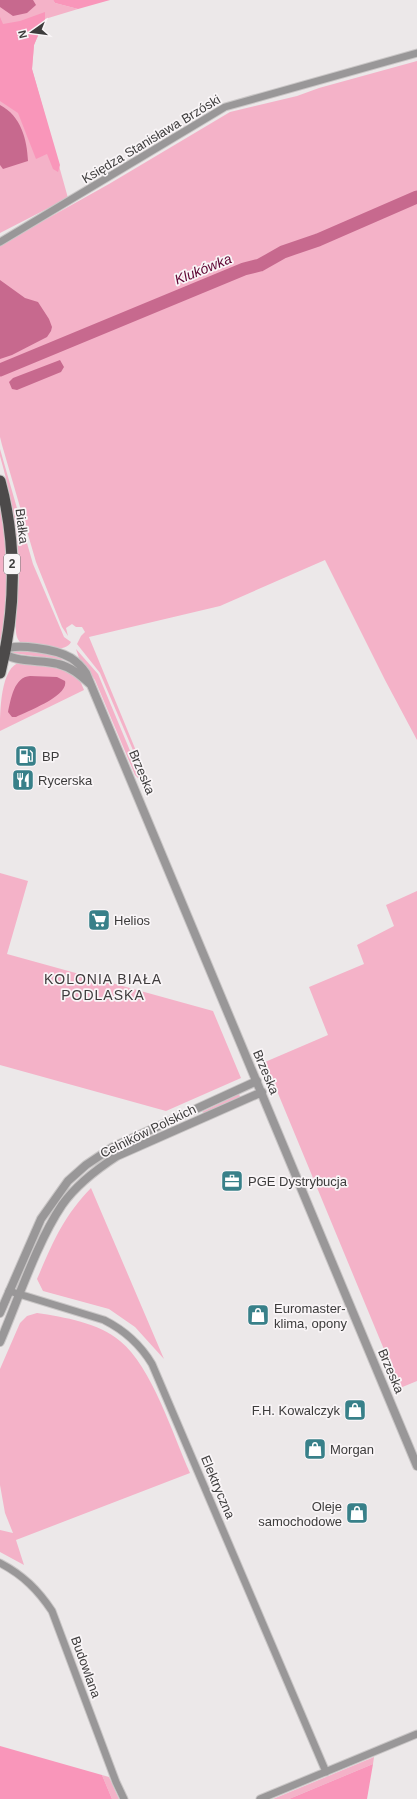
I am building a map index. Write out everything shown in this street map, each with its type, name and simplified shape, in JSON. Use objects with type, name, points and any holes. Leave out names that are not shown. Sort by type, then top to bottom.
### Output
[{"type":"highway","name":"Białka","points":[[0,481],[10,535],[12,570],[11,607],[2,650]]},
{"type":"highway","name":"2","points":[[0,673],[2,650]]},
{"type":"street","name":"Księdza Stanisława Brzóski","points":[[0,242],[225,107],[417,53]]},
{"type":"street","name":"Brzeska","points":[[2,650],[64,665],[74,670],[93,687],[417,1466]]},
{"type":"street","name":"Celników Polskich","points":[[0,1313],[41,1219],[53,1200],[68,1181],[96,1158],[113,1147],[257,1081]]},
{"type":"street","name":"Celników Polskich","points":[[0,1342],[40,1248],[63,1205],[73,1192],[102,1166],[117,1156],[262,1092]]},
{"type":"street","points":[[96,1158],[102,1166]]},
{"type":"street","name":"Elektryczna","points":[[9,1291],[104,1320],[133,1339],[152,1364],[326,1772]]},
{"type":"street","name":"Budowlana","points":[[0,1563],[16,1572],[35,1588],[52,1611],[116,1782],[124,1799]]},
{"type":"street","points":[[260,1799],[417,1734]]},
{"type":"shaded area","points":[[0,0],[53,0],[55,3],[78,9],[45,19],[34,45],[32,69],[68,198],[0,233]]},
{"type":"shaded area","points":[[0,0],[33,0],[36,5],[27,13],[13,16],[0,7]]},
{"type":"shaded area","points":[[53,0],[110,0],[78,9],[55,3]]},
{"type":"shaded area","points":[[45,12],[45,19],[34,45],[32,69],[60,165],[58,172],[53,169],[47,154],[36,159],[18,113],[0,101],[0,17],[3,24],[20,21]]},
{"type":"shaded area","points":[[417,61],[417,740],[325,560],[220,606],[89,637],[146,775],[144,776],[100,673],[77,644],[85,632],[82,627],[76,627],[72,624],[66,628],[68,636],[62,627],[36,562],[2,445],[0,437],[0,245],[109,184],[230,112],[297,96],[319,88]]},
{"type":"shaded area","points":[[0,105],[13,115],[22,129],[28,161],[3,169],[0,165]]},
{"type":"shaded area","points":[[0,280],[25,298],[38,302],[49,319],[52,327],[47,337],[12,355],[0,359]]},
{"type":"shaded area","points":[[60,360],[64,367],[61,372],[17,390],[12,389],[9,382],[13,378]]},
{"type":"shaded area","points":[[0,449],[33,564],[64,637],[71,642],[68,646],[63,648],[49,649],[28,646],[22,644],[17,637],[16,616],[19,573],[18,543],[14,514],[0,456]]},
{"type":"shaded area","points":[[0,495],[9,573],[2,642],[0,639]]},
{"type":"shaded area","points":[[76,649],[98,674],[141,777],[138,778],[135,775],[95,680],[79,658]]},
{"type":"shaded area","points":[[14,650],[46,652],[64,659],[61,660],[13,653]]},
{"type":"shaded area","points":[[21,662],[50,665],[64,669],[77,677],[84,690],[0,731],[1,702],[5,681],[14,665]]},
{"type":"shaded area","points":[[30,676],[57,677],[65,681],[65,687],[61,692],[38,707],[16,717],[12,717],[8,712],[14,690],[20,680]]},
{"type":"shaded area","points":[[0,873],[28,881],[7,954],[213,1011],[241,1078],[166,1111],[0,1065]]},
{"type":"shaded area","points":[[417,891],[417,1381],[400,1388],[265,1062],[328,1035],[309,987],[364,964],[357,945],[394,926],[386,905]]},
{"type":"shaded area","points":[[239,1094],[240,1097],[204,1113],[202,1112]]},
{"type":"shaded area","points":[[91,1188],[164,1359],[135,1327],[109,1309],[43,1291],[37,1279],[60,1230],[73,1209]]},
{"type":"shaded area","points":[[37,1313],[92,1325],[112,1335],[120,1341],[142,1367],[152,1384],[161,1402],[190,1473],[16,1540],[24,1565],[0,1552],[0,1530],[13,1533],[5,1513],[0,1485],[0,1369],[20,1323],[27,1316]]},
{"type":"shaded area","points":[[0,1746],[102,1775],[112,1799],[0,1799]]},
{"type":"shaded area","points":[[374,1757],[373,1764],[289,1799],[273,1799]]},
{"type":"shaded area","points":[[373,1764],[367,1799],[289,1799]]},
{"type":"shaded area","points":[[102,1775],[109,1777],[119,1799],[112,1799]]},
{"type":"waterway","name":"Klukówka","points":[[0,370],[244,269],[260,265],[283,252],[318,240],[417,197]]},
{"type":"place","name":"BP","points":[[26,756]]},
{"type":"place","name":"Rycerska","points":[[23,780]]},
{"type":"place","name":"Helios","points":[[99,920]]},
{"type":"place","name":"PGE Dystrybucja","points":[[232,1181]]},
{"type":"place","name":"Euromaster- klima, opony","points":[[258,1315]]},
{"type":"place","name":"F.H. Kowalczyk","points":[[355,1410]]},
{"type":"place","name":"Morgan","points":[[315,1449]]},
{"type":"place","name":"Oleje samochodowe","points":[[357,1513]]},
{"type":"district","name":"KOLONIA BIAŁA PODLASKA","points":[[103,988]]}]
